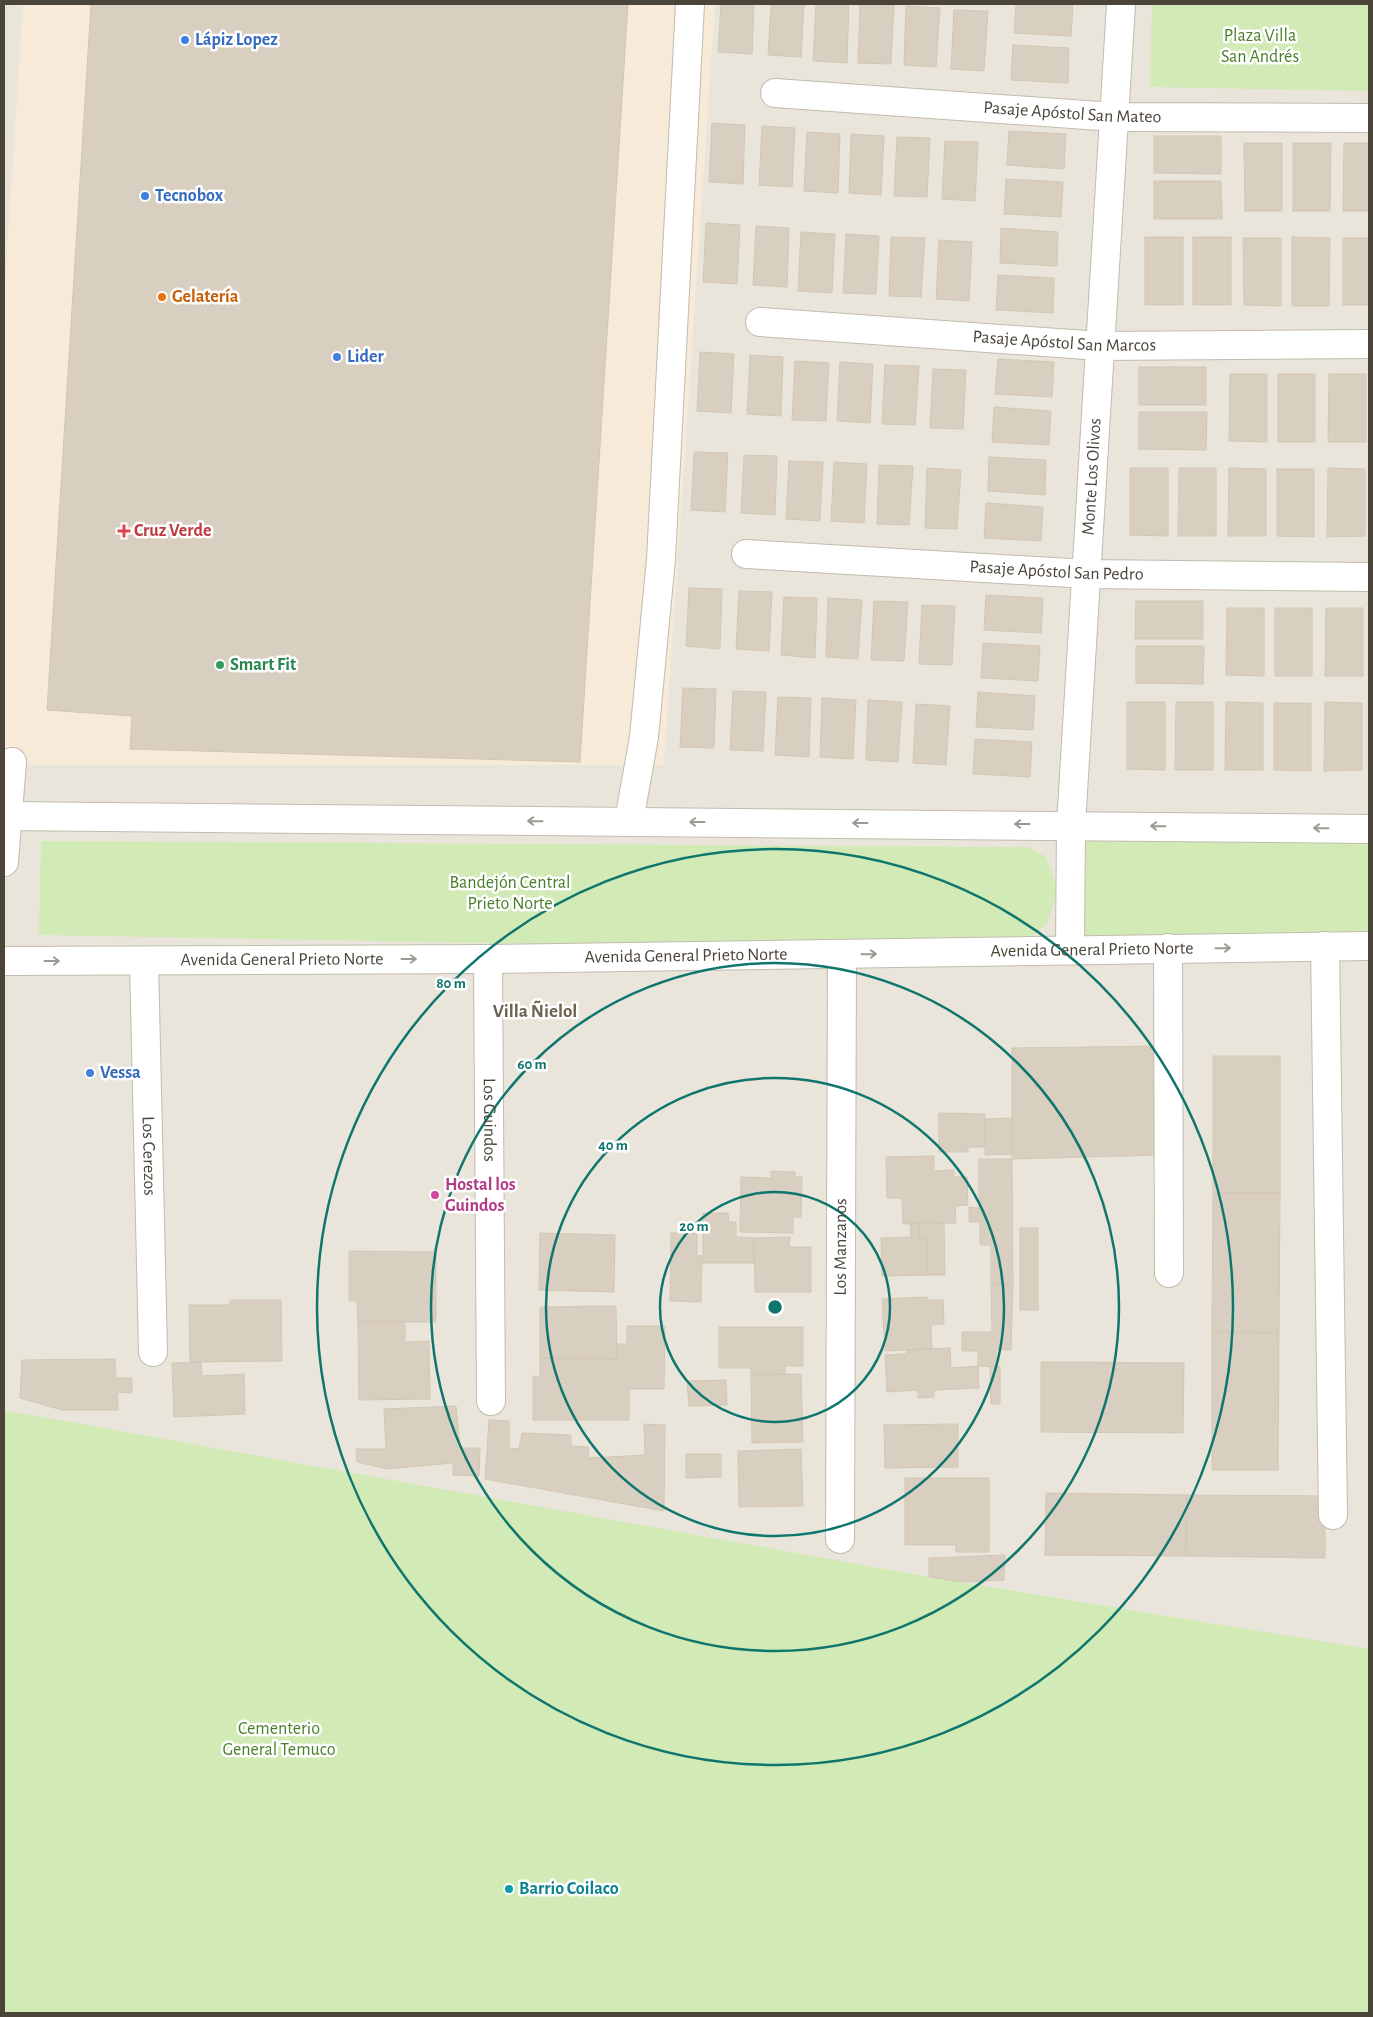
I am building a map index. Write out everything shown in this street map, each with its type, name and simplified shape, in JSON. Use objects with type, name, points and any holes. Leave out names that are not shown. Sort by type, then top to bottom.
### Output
[{"type":"street","points":[[630,821],[644,737],[661,559],[690,4]]},
{"type":"street","name":"Monte Los Olivos","points":[[1070,950],[1071,825],[1121,4]]},
{"type":"street","name":"Pasaje Apóstol San Mateo","points":[[775,93],[1114,117],[1369,118]]},
{"type":"street","name":"Pasaje Apóstol San Marcos","points":[[760,322],[1100,346],[1369,344]]},
{"type":"street","name":"Pasaje Apóstol San Pedro","points":[[746,554],[1086,574],[1369,577]]},
{"type":"street","points":[[4,862],[6,816],[12,762]]},
{"type":"street","points":[[6,816],[1369,829]]},
{"type":"street","points":[[1326,946],[1333,1515]]},
{"type":"street","name":"Avenida General Prieto Norte","points":[[4,961],[488,959],[1369,946]]},
{"type":"street","points":[[1168,948],[1169,1273]]},
{"type":"street","name":"Los Manzanos","points":[[840,1539],[842,955]]},
{"type":"street","name":"Los Guindos","points":[[488,959],[491,1401]]},
{"type":"street","name":"Los Cerezos","points":[[144,961],[154,1352]]},
{"type":"shaded area","points":[[4,4],[1369,4],[1369,2013],[4,2013]]},
{"type":"shaded area","name":"Lider","points":[[23,4],[715,4],[664,765],[4,765],[4,299]]},
{"type":"green space","name":"Plaza Villa San Andrés","points":[[1152,4],[1369,4],[1369,91],[1150,87]]},
{"type":"green space","points":[[1083,836],[1369,840],[1369,935],[1081,938]]},
{"type":"green space","name":"Bandejón Central Prieto Norte","points":[[41,841],[1029,847],[1046,857],[1058,890],[1047,923],[1027,940],[545,944],[39,935]]},
{"type":"green space","name":"Cementerio General Temuco","points":[[4,1410],[929,1577],[1369,1649],[1369,2013],[4,2013]]},
{"type":"building","name":"Lider","points":[[91,4],[628,4],[580,762],[130,749],[132,716],[47,710]]},
{"type":"building","points":[[721,4],[754,4],[752,54],[718,52]]},
{"type":"building","points":[[771,4],[804,4],[801,57],[768,55]]},
{"type":"building","points":[[816,4],[849,4],[847,63],[813,61]]},
{"type":"building","points":[[860,4],[894,5],[891,64],[858,63]]},
{"type":"building","points":[[1016,4],[1073,4],[1071,36],[1014,33]]},
{"type":"building","points":[[906,6],[940,8],[936,67],[904,65]]},
{"type":"building","points":[[954,10],[988,11],[984,71],[951,69]]},
{"type":"building","points":[[1013,45],[1069,48],[1068,83],[1011,80]]},
{"type":"building","points":[[712,123],[745,125],[743,184],[709,182]]},
{"type":"building","points":[[762,126],[795,128],[792,187],[759,185]]},
{"type":"building","points":[[1009,131],[1066,134],[1064,169],[1007,165]]},
{"type":"building","points":[[807,132],[840,134],[838,193],[804,191]]},
{"type":"building","points":[[851,134],[884,136],[881,195],[849,193]]},
{"type":"building","points":[[1154,136],[1221,136],[1221,174],[1154,173]]},
{"type":"building","points":[[897,137],[930,138],[927,197],[894,196]]},
{"type":"building","points":[[945,141],[978,142],[975,201],[942,199]]},
{"type":"building","points":[[1244,143],[1282,143],[1282,211],[1245,211]]},
{"type":"building","points":[[1293,143],[1331,143],[1330,211],[1293,211]]},
{"type":"building","points":[[1344,143],[1369,143],[1369,211],[1343,211]]},
{"type":"building","points":[[1006,179],[1063,182],[1061,217],[1004,214]]},
{"type":"building","points":[[1154,181],[1221,181],[1222,219],[1154,219]]},
{"type":"building","points":[[706,223],[740,225],[737,284],[703,282]]},
{"type":"building","points":[[756,226],[789,228],[787,287],[753,285]]},
{"type":"building","points":[[1001,228],[1058,232],[1057,266],[1000,263]]},
{"type":"building","points":[[801,232],[835,234],[832,293],[798,291]]},
{"type":"building","points":[[846,234],[879,236],[876,294],[843,293]]},
{"type":"building","points":[[891,237],[925,238],[921,297],[889,296]]},
{"type":"building","points":[[1145,237],[1183,237],[1183,305],[1145,305]]},
{"type":"building","points":[[1193,237],[1231,237],[1231,305],[1193,305]]},
{"type":"building","points":[[1292,237],[1330,238],[1329,306],[1292,306]]},
{"type":"building","points":[[1243,238],[1281,238],[1281,306],[1244,305]]},
{"type":"building","points":[[1343,238],[1369,238],[1369,305],[1343,305]]},
{"type":"building","points":[[939,240],[972,242],[969,301],[936,299]]},
{"type":"building","points":[[998,275],[1054,278],[1053,313],[996,310]]},
{"type":"building","points":[[700,352],[734,354],[731,413],[697,411]]},
{"type":"building","points":[[750,355],[783,357],[781,416],[747,414]]},
{"type":"building","points":[[998,359],[1054,362],[1052,397],[995,394]]},
{"type":"building","points":[[795,361],[829,363],[826,421],[792,420]]},
{"type":"building","points":[[840,362],[873,364],[870,423],[837,421]]},
{"type":"building","points":[[885,365],[919,366],[915,425],[882,424]]},
{"type":"building","points":[[1139,367],[1206,367],[1206,405],[1139,405]]},
{"type":"building","points":[[933,369],[966,370],[963,429],[930,428]]},
{"type":"building","points":[[1230,374],[1267,374],[1267,442],[1229,441]]},
{"type":"building","points":[[1278,374],[1315,374],[1315,442],[1278,442]]},
{"type":"building","points":[[1329,374],[1366,374],[1366,442],[1328,442]]},
{"type":"building","points":[[994,407],[1051,411],[1049,445],[992,442]]},
{"type":"building","points":[[1139,412],[1207,412],[1206,450],[1139,449]]},
{"type":"building","points":[[694,452],[728,453],[725,512],[691,510]]},
{"type":"building","points":[[744,455],[777,456],[775,515],[741,513]]},
{"type":"building","points":[[989,457],[1046,460],[1045,495],[988,491]]},
{"type":"building","points":[[789,461],[823,462],[820,521],[786,519]]},
{"type":"building","points":[[834,462],[867,464],[864,523],[831,521]]},
{"type":"building","points":[[879,465],[913,466],[909,525],[877,524]]},
{"type":"building","points":[[927,468],[961,470],[957,529],[925,528]]},
{"type":"building","points":[[1130,468],[1168,468],[1168,536],[1130,535]]},
{"type":"building","points":[[1179,468],[1216,468],[1216,536],[1178,536]]},
{"type":"building","points":[[1229,468],[1266,469],[1266,536],[1228,536]]},
{"type":"building","points":[[1328,468],[1365,469],[1365,536],[1327,537]]},
{"type":"building","points":[[1277,469],[1314,469],[1314,537],[1277,536]]},
{"type":"building","points":[[986,503],[1043,507],[1041,541],[984,538]]},
{"type":"building","points":[[689,588],[722,589],[720,649],[686,646]]},
{"type":"building","points":[[739,591],[772,592],[769,651],[736,649]]},
{"type":"building","points":[[986,595],[1043,598],[1041,633],[984,630]]},
{"type":"building","points":[[784,597],[817,598],[815,658],[781,655]]},
{"type":"building","points":[[828,598],[862,600],[858,659],[826,657]]},
{"type":"building","points":[[874,601],[908,602],[904,661],[871,660]]},
{"type":"building","points":[[1136,601],[1203,601],[1203,639],[1135,639]]},
{"type":"building","points":[[922,605],[955,606],[952,665],[919,664]]},
{"type":"building","points":[[1227,608],[1264,608],[1264,676],[1226,675]]},
{"type":"building","points":[[1275,608],[1312,608],[1312,676],[1275,676]]},
{"type":"building","points":[[1326,608],[1363,608],[1363,676],[1325,676]]},
{"type":"building","points":[[983,643],[1040,646],[1038,681],[981,678]]},
{"type":"building","points":[[1136,646],[1204,646],[1203,684],[1136,683]]},
{"type":"building","points":[[683,688],[716,689],[714,748],[680,747]]},
{"type":"building","points":[[733,691],[766,692],[763,751],[730,750]]},
{"type":"building","points":[[978,692],[1035,696],[1033,730],[976,727]]},
{"type":"building","points":[[778,697],[811,698],[809,757],[775,755]]},
{"type":"building","points":[[822,698],[856,700],[853,759],[820,757]]},
{"type":"building","points":[[868,700],[902,702],[898,762],[866,760]]},
{"type":"building","points":[[1127,702],[1165,702],[1165,770],[1127,769]]},
{"type":"building","points":[[1176,702],[1213,702],[1213,770],[1175,770]]},
{"type":"building","points":[[1226,702],[1263,703],[1263,770],[1225,770]]},
{"type":"building","points":[[1325,702],[1362,703],[1362,770],[1324,771]]},
{"type":"building","points":[[1274,703],[1311,703],[1311,771],[1274,770]]},
{"type":"building","points":[[916,704],[950,706],[946,765],[913,763]]},
{"type":"building","points":[[975,739],[1032,742],[1030,777],[973,774]]},
{"type":"building","points":[[1159,1046],[1161,1155],[1012,1159],[1012,1048]]},
{"type":"building","points":[[1213,1056],[1280,1056],[1280,1193],[1213,1193]]},
{"type":"building","points":[[939,1113],[985,1114],[985,1147],[968,1147],[968,1152],[939,1152]]},
{"type":"building","points":[[1012,1118],[1012,1154],[985,1155],[985,1119]]},
{"type":"building","points":[[934,1156],[934,1171],[954,1170],[954,1177],[967,1177],[968,1205],[955,1206],[956,1223],[903,1224],[902,1198],[887,1198],[886,1157]]},
{"type":"building","points":[[979,1159],[1012,1159],[1013,1284],[991,1284],[991,1245],[980,1245],[980,1222],[969,1222],[969,1207],[979,1208]]},
{"type":"building","points":[[771,1171],[795,1172],[795,1177],[802,1177],[801,1217],[793,1217],[793,1233],[740,1232],[741,1177],[771,1178]]},
{"type":"building","points":[[1213,1193],[1280,1193],[1279,1333],[1212,1332]]},
{"type":"building","points":[[703,1213],[728,1213],[729,1222],[736,1222],[736,1237],[754,1238],[754,1263],[703,1263]]},
{"type":"building","points":[[910,1223],[919,1223],[920,1238],[927,1238],[928,1275],[882,1276],[881,1238],[911,1237]]},
{"type":"building","points":[[919,1223],[944,1223],[945,1275],[928,1275],[927,1238],[920,1238]]},
{"type":"building","points":[[1020,1228],[1038,1228],[1038,1310],[1020,1310]]},
{"type":"building","points":[[540,1233],[615,1235],[614,1292],[539,1290]]},
{"type":"building","points":[[671,1233],[697,1233],[697,1255],[702,1256],[701,1302],[670,1301]]},
{"type":"building","points":[[790,1237],[789,1247],[811,1247],[811,1292],[755,1292],[754,1238]]},
{"type":"building","points":[[349,1251],[436,1252],[436,1322],[358,1322],[357,1301],[349,1301]]},
{"type":"building","points":[[991,1284],[1013,1284],[1011,1350],[996,1349],[996,1367],[978,1366],[978,1351],[962,1351],[962,1332],[992,1332]]},
{"type":"building","points":[[927,1297],[927,1300],[943,1300],[944,1324],[931,1325],[932,1349],[885,1351],[882,1299]]},
{"type":"building","points":[[230,1300],[281,1300],[282,1361],[190,1362],[189,1305],[229,1305]]},
{"type":"building","points":[[616,1306],[617,1359],[540,1358],[540,1307]]},
{"type":"building","points":[[358,1322],[405,1322],[405,1342],[429,1341],[430,1399],[359,1400]]},
{"type":"building","points":[[627,1326],[665,1326],[664,1389],[629,1389],[629,1420],[533,1420],[533,1376],[540,1377],[540,1358],[617,1359],[616,1344],[627,1344]]},
{"type":"building","points":[[719,1327],[803,1327],[803,1366],[785,1366],[785,1374],[751,1375],[751,1368],[719,1368]]},
{"type":"building","points":[[1212,1332],[1279,1333],[1278,1470],[1212,1470]]},
{"type":"building","points":[[950,1348],[951,1368],[978,1366],[979,1388],[934,1390],[934,1397],[918,1398],[918,1390],[887,1392],[885,1355],[906,1354],[907,1350]]},
{"type":"building","points":[[115,1359],[116,1378],[132,1378],[132,1393],[117,1392],[118,1410],[62,1410],[20,1398],[22,1360]]},
{"type":"building","points":[[201,1362],[202,1376],[244,1374],[245,1414],[174,1417],[172,1363]]},
{"type":"building","points":[[1041,1362],[1184,1363],[1183,1433],[1041,1432]]},
{"type":"building","points":[[1000,1366],[1000,1404],[991,1404],[990,1367]]},
{"type":"building","points":[[801,1374],[803,1442],[752,1443],[751,1375]]},
{"type":"building","points":[[726,1380],[727,1405],[689,1406],[687,1381]]},
{"type":"building","points":[[456,1406],[460,1448],[480,1448],[479,1476],[453,1475],[453,1463],[387,1469],[357,1462],[356,1449],[386,1449],[384,1409]]},
{"type":"building","points":[[489,1420],[509,1421],[509,1448],[519,1449],[522,1433],[571,1435],[571,1446],[588,1447],[589,1458],[645,1455],[644,1424],[665,1425],[664,1511],[485,1479]]},
{"type":"building","points":[[958,1424],[958,1467],[885,1468],[884,1425]]},
{"type":"building","points":[[801,1449],[803,1506],[739,1507],[738,1451]]},
{"type":"building","points":[[686,1454],[721,1454],[721,1477],[686,1478]]},
{"type":"building","points":[[905,1478],[989,1478],[989,1552],[956,1552],[956,1545],[905,1545]]},
{"type":"building","points":[[1046,1493],[1187,1495],[1186,1556],[1045,1555]]},
{"type":"building","points":[[1187,1495],[1325,1496],[1325,1558],[1186,1556]]},
{"type":"building","points":[[1005,1555],[1004,1580],[963,1582],[929,1577],[929,1558]]},
{"type":"place","name":"Lápiz Lopez","points":[[185,40]]},
{"type":"place","name":"Tecnobox","points":[[145,196]]},
{"type":"place","name":"Gelatería","points":[[162,297]]},
{"type":"place","name":"Lider","points":[[337,357]]},
{"type":"place","name":"Cruz Verde","points":[[124,531]]},
{"type":"place","name":"Smart Fit","points":[[220,665]]},
{"type":"place","name":"Vessa","points":[[90,1073]]},
{"type":"place","name":"Hostal los Guindos","points":[[435,1195]]},
{"type":"place","name":"Barrio Coilaco","points":[[509,1889]]},
{"type":"district","name":"Villa Ñielol","points":[[535,1011]]}]
